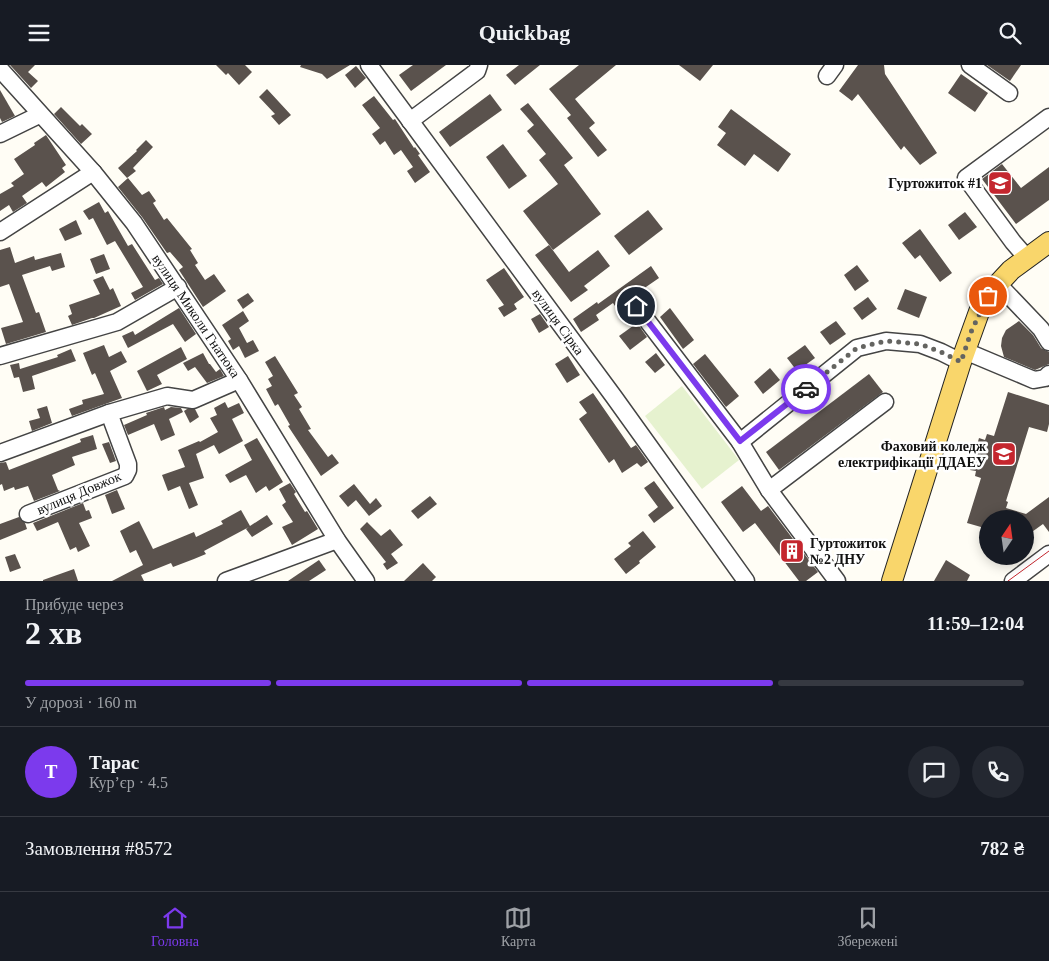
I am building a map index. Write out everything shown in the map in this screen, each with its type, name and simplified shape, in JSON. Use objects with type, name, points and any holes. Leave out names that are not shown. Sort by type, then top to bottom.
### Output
[{"type":"main road","points":[[892,581],[979,312],[998,284],[1011,270],[1049,242]]},
{"type":"street","points":[[410,121],[477,71],[479,65]]},
{"type":"street","points":[[970,65],[1009,93]]},
{"type":"street","name":"вулиця Сірка","points":[[374,67],[410,121],[614,397],[746,581]]},
{"type":"street","name":"вулиця Миколи Гнатюка","points":[[0,69],[39,115],[93,172],[134,223],[239,379],[337,540],[366,581]]},
{"type":"street","points":[[0,134],[39,115]]},
{"type":"street","points":[[1027,258],[1012,242],[966,178],[1049,117]]},
{"type":"street","points":[[0,233],[93,172]]},
{"type":"street","points":[[998,284],[1041,329],[1049,341]]},
{"type":"street","points":[[0,357],[117,322],[178,287]]},
{"type":"street","points":[[636,306],[740,441],[769,490],[837,581]]},
{"type":"street","points":[[740,441],[857,348],[886,341],[920,344],[1034,380],[1045,378],[1049,374]]},
{"type":"street","points":[[0,453],[109,413],[167,396],[193,400],[239,379]]},
{"type":"street","points":[[769,490],[885,402]]},
{"type":"street","name":"вулиця Довжок","points":[[28,514],[125,476],[128,464],[109,413]]},
{"type":"street","points":[[226,581],[337,540]]},
{"type":"street","points":[[1013,581],[1049,554]]},
{"type":"green space","points":[[682,386],[739,460],[702,489],[645,416]]},
{"type":"building","points":[[10,65],[35,65],[28,72],[38,81],[31,88]]},
{"type":"building","points":[[216,65],[245,65],[252,72],[239,85],[228,73],[226,75]]},
{"type":"building","points":[[301,65],[350,65],[327,79],[322,74],[300,67]]},
{"type":"building","points":[[413,65],[446,65],[411,91],[399,75]]},
{"type":"building","points":[[519,65],[540,65],[515,85],[506,75]]},
{"type":"building","points":[[579,65],[616,65],[575,99],[595,123],[589,128],[607,150],[598,157],[567,118],[571,115],[549,89]]},
{"type":"building","points":[[679,65],[713,65],[700,81]]},
{"type":"building","points":[[858,65],[884,65],[885,74],[937,153],[920,165],[904,146],[901,150],[858,94],[852,101],[839,91]]},
{"type":"building","points":[[987,65],[1021,65],[1010,81]]},
{"type":"building","points":[[356,66],[366,78],[355,88],[345,75]]},
{"type":"building","points":[[961,74],[988,93],[975,112],[948,93]]},
{"type":"building","points":[[267,89],[291,115],[279,125],[271,116],[275,114],[259,97]]},
{"type":"building","points":[[0,90],[15,116],[2,122],[0,118]]},
{"type":"building","points":[[490,94],[502,110],[450,147],[439,132]]},
{"type":"building","points":[[374,96],[393,120],[395,119],[420,154],[418,155],[430,172],[415,183],[407,171],[413,167],[401,150],[394,155],[385,141],[380,145],[372,134],[380,128],[362,105]]},
{"type":"building","points":[[528,103],[573,158],[564,165],[601,214],[553,250],[523,211],[558,184],[539,160],[546,154],[527,131],[534,125],[520,109]]},
{"type":"building","points":[[61,107],[80,126],[82,124],[92,134],[81,144],[54,114]]},
{"type":"building","points":[[731,109],[791,154],[778,172],[754,154],[745,166],[717,145],[726,133],[718,127]]},
{"type":"building","points":[[46,135],[66,165],[62,168],[65,172],[46,187],[42,182],[22,196],[27,203],[13,212],[9,205],[0,211],[0,194],[14,186],[11,183],[24,174],[14,159]]},
{"type":"building","points":[[146,140],[153,147],[133,168],[136,171],[127,178],[118,168]]},
{"type":"building","points":[[503,144],[527,176],[509,189],[486,157]]},
{"type":"building","points":[[1002,164],[1021,188],[1049,167],[1049,200],[1016,224],[982,179]]},
{"type":"building","points":[[128,178],[142,195],[149,191],[156,201],[153,203],[164,220],[167,218],[192,249],[190,250],[198,263],[195,265],[205,280],[214,274],[226,291],[203,307],[179,270],[183,267],[170,252],[167,253],[118,187]]},
{"type":"building","points":[[99,202],[105,213],[108,211],[128,246],[132,244],[155,280],[159,278],[163,284],[135,300],[131,293],[143,287],[115,241],[107,245],[93,218],[89,220],[83,211]]},
{"type":"building","points":[[648,210],[663,229],[629,255],[614,236]]},
{"type":"building","points":[[965,212],[977,227],[959,240],[948,225]]},
{"type":"building","points":[[76,220],[82,234],[65,241],[59,229]]},
{"type":"building","points":[[920,229],[952,273],[940,282],[920,255],[915,259],[902,243]]},
{"type":"building","points":[[549,245],[569,272],[598,250],[610,266],[584,286],[588,290],[571,302],[535,255]]},
{"type":"building","points":[[10,247],[15,263],[34,256],[35,260],[61,253],[65,267],[52,271],[50,266],[22,275],[36,313],[39,312],[46,332],[6,344],[1,328],[23,322],[9,284],[0,287],[0,250]]},
{"type":"building","points":[[104,254],[110,269],[96,274],[90,259]]},
{"type":"building","points":[[857,265],[869,281],[855,291],[844,275]]},
{"type":"building","points":[[651,266],[659,278],[617,309],[613,303],[596,315],[599,320],[581,332],[573,319],[597,302],[598,304]]},
{"type":"building","points":[[504,268],[524,297],[514,304],[517,309],[504,317],[498,308],[504,305],[486,280]]},
{"type":"building","points":[[103,276],[110,290],[113,288],[121,306],[72,325],[68,316],[72,314],[69,305],[100,294],[93,280]]},
{"type":"building","points":[[905,289],[927,297],[919,318],[897,309]]},
{"type":"building","points":[[248,293],[254,301],[243,309],[237,300]]},
{"type":"building","points":[[868,297],[877,309],[862,320],[853,308]]},
{"type":"building","points":[[179,308],[196,334],[185,342],[173,324],[128,348],[122,336],[133,331],[135,335]]},
{"type":"building","points":[[670,308],[694,340],[683,349],[660,317]]},
{"type":"building","points":[[243,311],[249,321],[239,328],[247,343],[253,340],[259,351],[245,358],[239,346],[233,350],[228,341],[231,339],[222,325]]},
{"type":"building","points":[[540,314],[549,327],[539,333],[531,319]]},
{"type":"building","points":[[836,321],[846,334],[830,345],[820,332]]},
{"type":"building","points":[[1019,321],[1033,335],[1041,348],[1049,352],[1049,364],[1035,370],[1004,357],[1001,346],[1002,338],[1006,330]]},
{"type":"building","points":[[637,323],[647,337],[630,350],[619,336]]},
{"type":"building","points":[[104,345],[109,357],[121,351],[127,362],[110,371],[122,398],[72,416],[69,409],[83,404],[82,400],[104,394],[95,373],[92,375],[83,353]]},
{"type":"building","points":[[805,345],[815,358],[797,371],[787,358]]},
{"type":"building","points":[[181,347],[187,359],[157,375],[162,384],[147,391],[137,371]]},
{"type":"building","points":[[71,349],[76,361],[32,376],[35,389],[23,392],[19,377],[14,378],[10,365],[19,363],[20,369],[58,357],[57,355]]},
{"type":"building","points":[[203,353],[216,372],[220,369],[224,376],[207,383],[195,367],[188,371],[183,363]]},
{"type":"building","points":[[656,353],[665,365],[655,373],[645,362]]},
{"type":"building","points":[[705,354],[739,396],[726,407],[693,364]]},
{"type":"building","points":[[275,356],[298,393],[294,395],[302,407],[299,409],[311,429],[308,430],[328,457],[332,454],[339,463],[321,476],[288,426],[290,425],[278,404],[275,406],[266,389],[272,386],[268,379],[273,376],[265,362]]},
{"type":"building","points":[[568,356],[580,375],[567,383],[555,364]]},
{"type":"building","points":[[770,368],[780,380],[763,394],[754,382]]},
{"type":"building","points":[[869,374],[883,392],[779,470],[766,452]]},
{"type":"building","points":[[1008,392],[1049,405],[1047,432],[1029,427],[1006,501],[1008,502],[1006,508],[1013,510],[979,510],[979,526],[967,523],[981,478],[975,476],[976,471],[970,470],[979,438],[985,440],[987,434],[994,436]]},
{"type":"building","points":[[593,393],[631,448],[636,445],[648,462],[641,467],[637,463],[622,473],[614,459],[609,463],[579,419],[587,413],[579,402]]},
{"type":"building","points":[[225,402],[228,408],[239,403],[244,413],[232,419],[243,441],[219,454],[214,445],[196,454],[204,478],[189,483],[198,505],[189,509],[180,486],[168,491],[162,475],[185,467],[178,450],[200,442],[218,432],[210,418],[217,415],[214,408]]},
{"type":"building","points":[[47,406],[52,423],[32,431],[29,421],[40,418],[37,409]]},
{"type":"building","points":[[164,407],[165,410],[171,407],[181,408],[183,412],[169,419],[175,435],[161,441],[154,424],[128,435],[124,425],[147,415],[146,413]]},
{"type":"building","points":[[195,409],[199,417],[190,423],[184,411]]},
{"type":"building","points":[[93,435],[97,449],[72,457],[75,465],[52,475],[60,491],[34,501],[28,486],[15,490],[14,487],[4,491],[2,484],[0,485],[0,463],[6,462],[9,470],[81,442],[80,439]]},
{"type":"building","points":[[257,438],[283,482],[269,491],[266,486],[256,493],[246,475],[230,483],[225,475],[252,460],[244,445]]},
{"type":"building","points":[[109,442],[116,461],[110,463],[102,444]]},
{"type":"building","points":[[654,481],[674,508],[654,523],[648,515],[658,507],[644,488]]},
{"type":"building","points":[[290,483],[296,492],[294,494],[318,529],[292,545],[282,527],[293,522],[282,505],[286,502],[279,489]]},
{"type":"building","points":[[354,484],[370,504],[376,498],[382,506],[369,516],[356,500],[348,507],[339,496]]},
{"type":"building","name":"Гуртожиток №2 ДНУ","points":[[742,486],[761,511],[768,506],[818,572],[806,581],[799,581],[755,523],[743,532],[721,502]]},
{"type":"building","points":[[117,490],[125,509],[112,514],[105,495]]},
{"type":"building","points":[[430,496],[437,504],[418,519],[411,511]]},
{"type":"building","points":[[1049,497],[1049,532],[1043,524],[1034,530],[1034,510],[1031,510]]},
{"type":"building","points":[[83,503],[86,511],[89,510],[92,518],[79,523],[90,546],[78,552],[76,547],[70,550],[58,522],[37,531],[33,523]]},
{"type":"building","points":[[241,510],[250,526],[267,515],[273,524],[252,537],[246,529],[249,527],[204,551],[206,554],[173,567],[171,563],[141,575],[144,581],[112,581],[143,565],[136,550],[130,553],[120,531],[139,521],[153,549],[194,532],[196,537],[223,524],[221,521]]},
{"type":"building","points":[[19,517],[25,523],[27,529],[0,540],[0,524]]},
{"type":"building","points":[[367,522],[381,536],[390,529],[403,545],[391,554],[398,563],[387,570],[383,564],[386,562],[360,529]]},
{"type":"building","points":[[643,531],[656,547],[626,574],[614,559],[631,546],[628,543]]},
{"type":"building","points":[[15,554],[21,568],[10,572],[5,557]]},
{"type":"building","points":[[319,560],[326,570],[309,581],[288,581]]},
{"type":"building","points":[[946,560],[970,575],[967,581],[934,581]]},
{"type":"building","points":[[423,563],[436,577],[432,581],[404,581]]},
{"type":"building","points":[[74,569],[78,581],[43,581],[43,580]]},
{"type":"tram line","points":[[1008,581],[1049,551]]},
{"type":"way so far","points":[[806,389],[857,348],[886,341],[920,344],[961,362],[979,312],[988,296]]},
{"type":"place","name":"Гуртожиток #1","points":[[1000,183]]},
{"type":"place","name":"Фаховий коледж електрифікації ДДАЕУ","points":[[1004,454]]},
{"type":"place","name":"Гуртожиток №2 ДНУ","points":[[792,551]]},
{"type":"route","points":[[636,306],[740,441],[806,389]]}]
